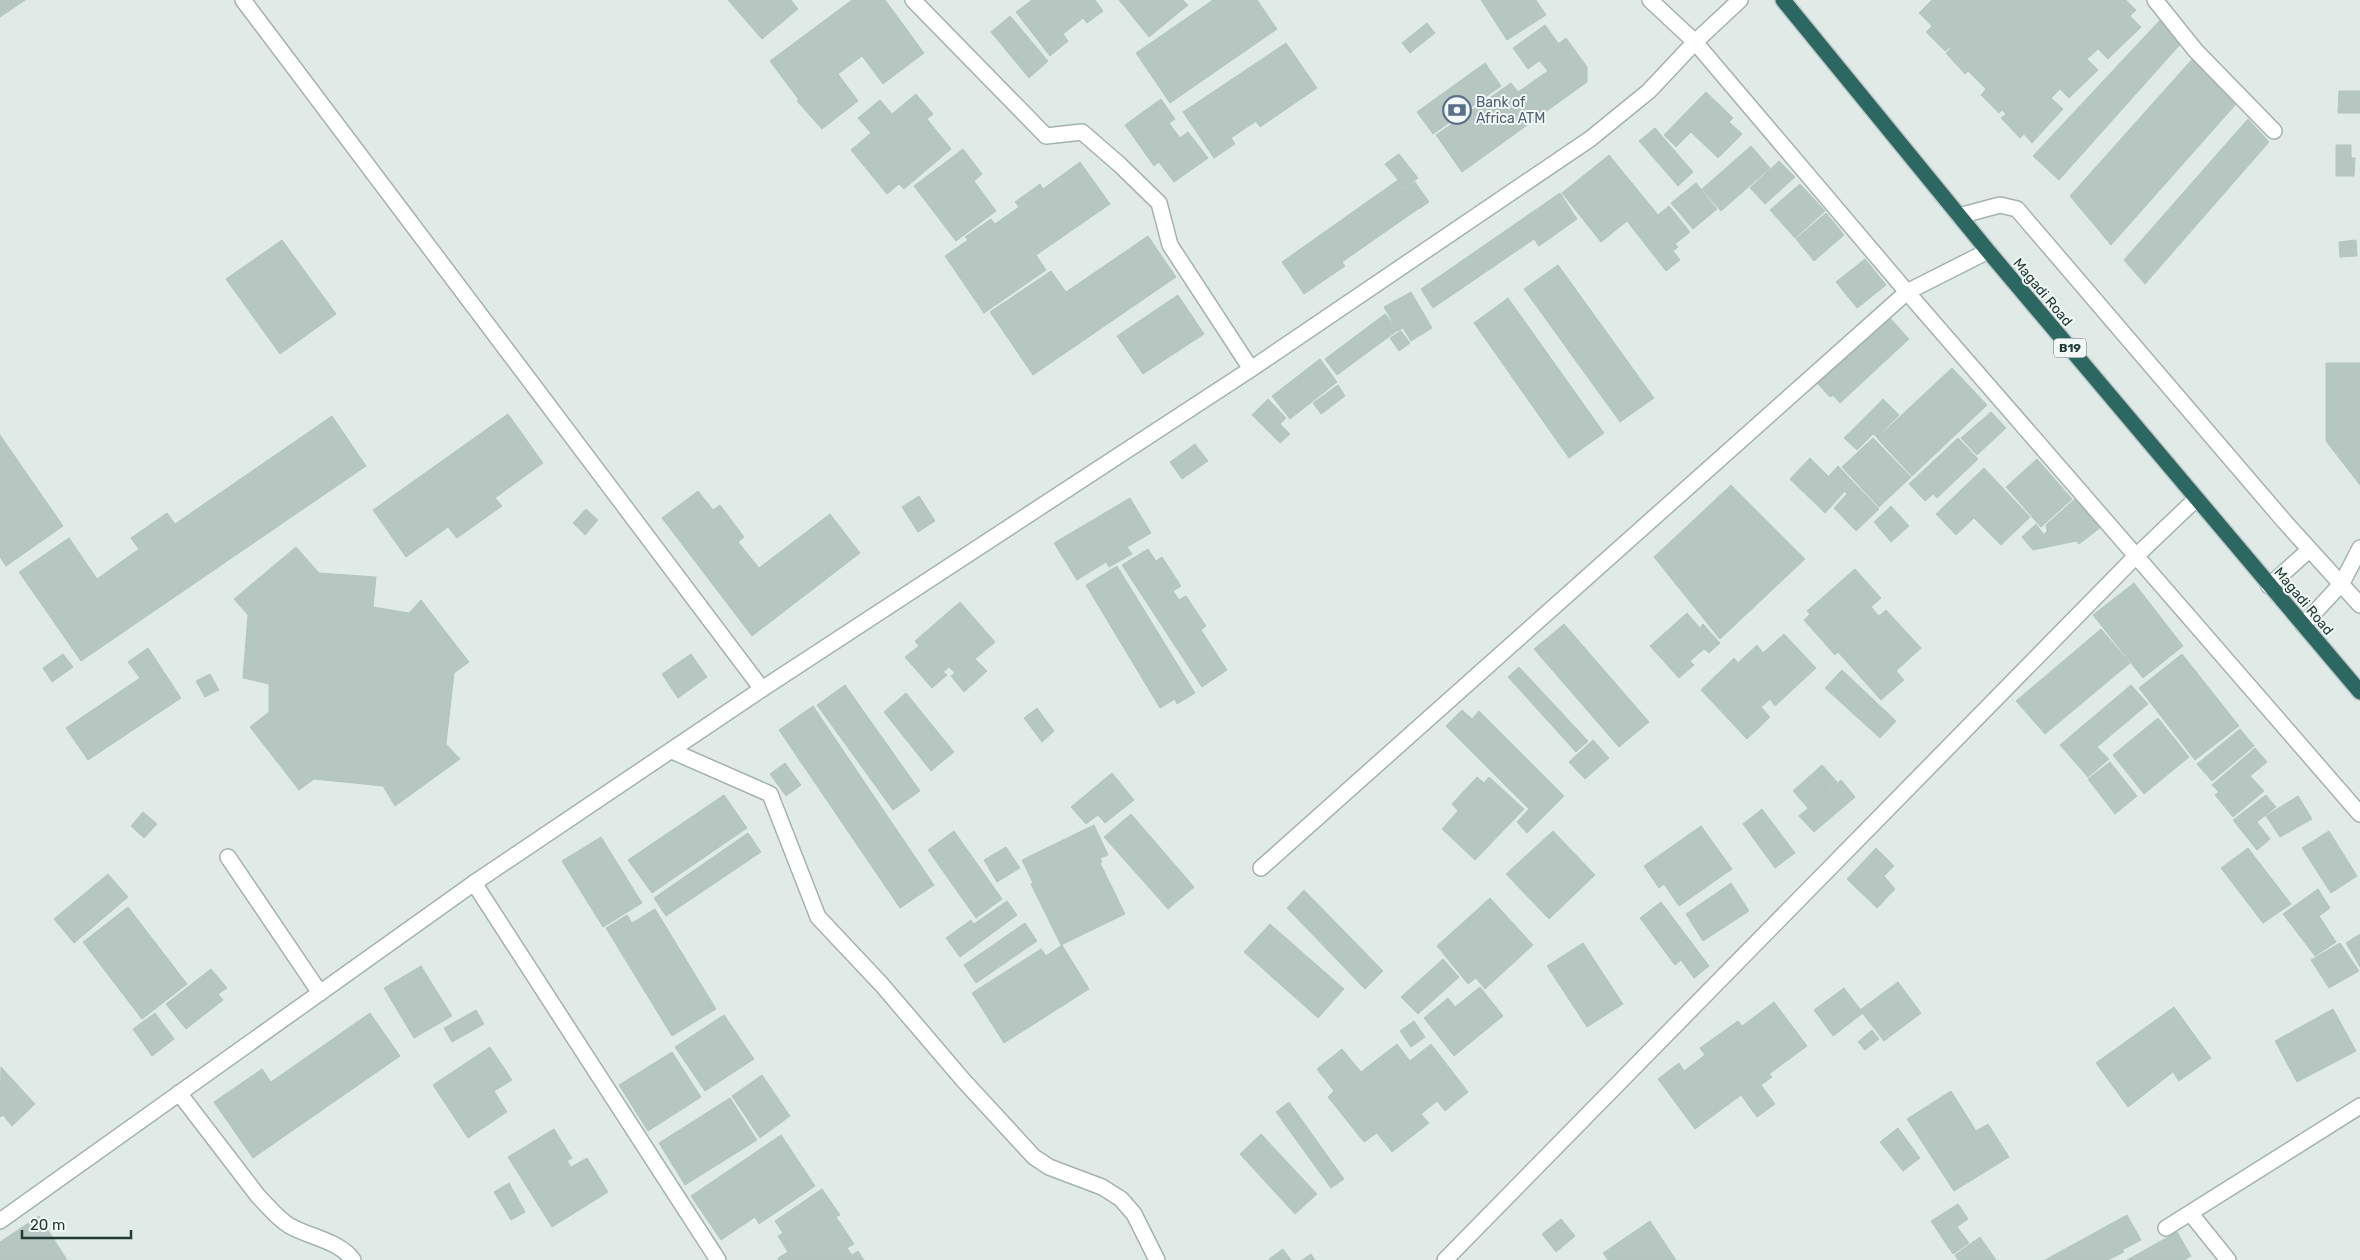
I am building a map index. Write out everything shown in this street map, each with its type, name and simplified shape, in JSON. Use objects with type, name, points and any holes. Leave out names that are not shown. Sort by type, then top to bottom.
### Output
[{"type":"highway","name":"Magadi Road","points":[[1783,0],[1988,251],[2360,692]]},
{"type":"street","points":[[244,0],[762,689]]},
{"type":"street","points":[[913,0],[1046,136],[1082,132],[1159,203],[1170,245],[1251,369]]},
{"type":"street","points":[[1650,0],[1696,42],[1907,292],[2360,814]]},
{"type":"street","points":[[0,1221],[474,883],[762,689],[1251,369],[1590,139],[1649,91],[1740,0]]},
{"type":"street","points":[[2155,0],[2196,50],[2274,131]]},
{"type":"street","points":[[1959,216],[2000,205],[2017,209],[2309,550],[2342,583],[2360,605]]},
{"type":"street","points":[[1260,868],[1907,292],[1988,251]]},
{"type":"street","points":[[1445,1260],[2135,557],[2196,499]]},
{"type":"street","points":[[2303,624],[2342,583],[2360,548]]},
{"type":"street","points":[[2269,586],[2309,550]]},
{"type":"street","points":[[672,751],[770,794],[818,917],[1034,1157],[1048,1167],[1102,1187],[1121,1199],[1134,1214],[1157,1260]]},
{"type":"street","points":[[228,857],[320,993]]},
{"type":"street","points":[[474,883],[718,1260]]},
{"type":"street","points":[[179,1093],[258,1196],[271,1209],[288,1225],[310,1237],[329,1243],[349,1254],[353,1260]]},
{"type":"street","points":[[2166,1228],[2192,1214],[2360,1106]]},
{"type":"street","points":[[2192,1214],[2228,1260]]},
{"type":"building","points":[[0,0],[25,0],[0,17]]},
{"type":"building","points":[[728,0],[791,0],[798,9],[762,39]]},
{"type":"building","points":[[852,0],[885,0],[924,53],[883,84],[862,56],[838,74],[858,101],[822,129],[797,101],[799,100],[770,61]]},
{"type":"building","points":[[1032,0],[1095,0],[1103,11],[1087,23],[1083,18],[1063,34],[1068,41],[1050,56],[1016,12]]},
{"type":"building","points":[[1119,0],[1183,0],[1188,5],[1149,37]]},
{"type":"building","points":[[1213,0],[1257,0],[1277,29],[1170,103],[1136,53]]},
{"type":"building","points":[[1481,0],[1536,0],[1546,15],[1507,40]]},
{"type":"building","points":[[1932,0],[2126,0],[2136,10],[2130,16],[2141,27],[2108,59],[2098,49],[2087,59],[2098,70],[2069,98],[2060,89],[2051,98],[2063,109],[2032,143],[2024,134],[2020,138],[2001,118],[2006,114],[2002,110],[1999,113],[1981,95],[1986,89],[1968,71],[1965,74],[1946,53],[1951,48],[1945,51],[1926,32],[1932,26],[1919,13]]},
{"type":"building","points":[[1010,16],[1048,61],[1029,78],[991,32]]},
{"type":"building","points":[[2163,17],[2184,40],[2059,180],[2033,156]]},
{"type":"building","points":[[1427,23],[1435,33],[1410,53],[1402,43]]},
{"type":"building","points":[[1545,25],[1558,43],[1537,59],[1539,61],[1528,69],[1513,48]]},
{"type":"building","points":[[1566,38],[1587,67],[1587,82],[1462,172],[1436,135],[1511,83],[1518,92],[1548,71],[1538,59]]},
{"type":"building","points":[[1286,43],[1317,88],[1260,127],[1256,121],[1231,138],[1235,144],[1214,158],[1183,112]]},
{"type":"building","points":[[2196,55],[2236,104],[2111,245],[2070,196]]},
{"type":"building","points":[[1485,63],[1501,86],[1433,134],[1417,112]]},
{"type":"building","points":[[2339,91],[2360,91],[2360,113],[2338,113]]},
{"type":"building","points":[[1706,92],[1733,118],[1729,122],[1742,134],[1718,158],[1691,132],[1676,147],[1664,135]]},
{"type":"building","points":[[916,94],[933,114],[927,119],[951,149],[904,189],[899,184],[887,194],[851,150],[871,133],[858,118],[880,100],[892,114]]},
{"type":"building","points":[[1161,99],[1175,119],[1169,123],[1180,138],[1188,132],[1208,158],[1174,182],[1159,162],[1154,166],[1125,125]]},
{"type":"building","points":[[2248,119],[2269,142],[2145,284],[2124,260]]},
{"type":"building","points":[[1655,128],[1693,172],[1678,186],[1639,141]]},
{"type":"building","points":[[2336,145],[2351,145],[2351,158],[2355,158],[2354,176],[2336,176]]},
{"type":"building","points":[[1751,146],[1770,168],[1721,211],[1702,189]]},
{"type":"building","points":[[963,149],[982,174],[974,181],[996,211],[956,241],[914,186]]},
{"type":"building","points":[[1399,154],[1418,178],[1405,188],[1385,164]]},
{"type":"building","points":[[1609,155],[1658,215],[1669,206],[1690,232],[1675,244],[1678,247],[1673,251],[1680,260],[1666,271],[1627,221],[1601,242],[1562,193]]},
{"type":"building","points":[[1779,161],[1795,177],[1765,204],[1750,188]]},
{"type":"building","points":[[1080,162],[1110,204],[1036,255],[1046,270],[984,313],[945,256],[968,240],[965,237],[991,219],[995,224],[1019,207],[1015,202],[1040,184],[1043,189]]},
{"type":"building","points":[[1398,180],[1418,209],[1342,262],[1345,266],[1304,294],[1282,262]]},
{"type":"building","points":[[1415,182],[1429,202],[1419,209],[1405,189]]},
{"type":"building","points":[[1696,183],[1717,209],[1693,229],[1671,203]]},
{"type":"building","points":[[1800,184],[1825,211],[1795,238],[1770,210]]},
{"type":"building","points":[[1560,193],[1577,219],[1539,246],[1534,239],[1433,308],[1421,289]]},
{"type":"building","points":[[1826,213],[1844,235],[1814,261],[1796,239]]},
{"type":"building","points":[[1148,236],[1176,277],[1033,375],[990,312],[1051,271],[1066,292]]},
{"type":"building","points":[[282,240],[336,314],[280,354],[226,279]]},
{"type":"building","points":[[2356,240],[2357,256],[2340,257],[2339,242]]},
{"type":"building","points":[[1865,259],[1886,285],[1857,308],[1836,282]]},
{"type":"building","points":[[1558,265],[1654,398],[1620,422],[1524,289]]},
{"type":"building","points":[[1411,292],[1432,328],[1411,341],[1403,328],[1398,331],[1384,307]]},
{"type":"building","points":[[1178,295],[1204,334],[1143,374],[1117,336]]},
{"type":"building","points":[[1508,298],[1604,433],[1569,458],[1474,323]]},
{"type":"building","points":[[1385,314],[1398,330],[1337,375],[1325,359]]},
{"type":"building","points":[[1889,317],[1909,339],[1840,403],[1833,395],[1830,397],[1817,383]]},
{"type":"building","points":[[1401,331],[1410,343],[1399,351],[1390,338]]},
{"type":"building","points":[[1320,359],[1337,382],[1290,419],[1272,396]]},
{"type":"building","points":[[2326,363],[2360,363],[2360,485],[2326,441]]},
{"type":"building","points":[[1952,368],[1987,405],[1912,476],[1877,438]]},
{"type":"building","points":[[1338,385],[1345,396],[1321,414],[1313,403]]},
{"type":"building","points":[[1268,399],[1286,418],[1280,424],[1290,434],[1280,443],[1252,415]]},
{"type":"building","points":[[1883,399],[1899,415],[1877,437],[1873,434],[1857,450],[1844,438]]},
{"type":"building","points":[[1991,412],[2006,428],[1977,455],[1961,438]]},
{"type":"building","points":[[508,414],[543,463],[495,498],[502,506],[457,538],[448,527],[406,557],[373,510]]},
{"type":"building","points":[[332,416],[366,466],[81,661],[19,572],[69,538],[97,579],[139,549],[131,538],[167,513],[175,524]]},
{"type":"building","points":[[0,435],[63,526],[6,566],[0,557]]},
{"type":"building","points":[[1873,438],[1911,477],[1879,507],[1842,467]]},
{"type":"building","points":[[1958,438],[1978,459],[1937,498],[1933,494],[1925,501],[1909,484]]},
{"type":"building","points":[[1195,444],[1208,461],[1182,479],[1170,462]]},
{"type":"building","points":[[1810,458],[1844,492],[1825,513],[1790,479]]},
{"type":"building","points":[[2037,459],[2072,499],[2041,527],[2006,487]]},
{"type":"building","points":[[1838,466],[1879,509],[1856,531],[1834,508],[1847,494],[1829,476]]},
{"type":"building","points":[[1984,468],[2030,517],[2001,545],[1974,518],[1956,535],[1936,514]]},
{"type":"building","points":[[1731,485],[1805,559],[1720,639],[1654,557]]},
{"type":"building","points":[[698,491],[713,510],[720,505],[744,537],[738,542],[759,568],[830,514],[860,553],[752,636],[662,518]]},
{"type":"building","points":[[919,496],[935,521],[918,532],[902,507]]},
{"type":"building","points":[[2077,497],[2101,527],[2079,544],[2076,541],[2033,550],[2022,537],[2036,524],[2044,535],[2047,531],[2046,525]]},
{"type":"building","points":[[1130,498],[1151,533],[1127,547],[1132,554],[1109,567],[1106,562],[1077,580],[1054,543]]},
{"type":"building","points":[[1891,506],[1909,526],[1891,542],[1874,522]]},
{"type":"building","points":[[586,509],[598,520],[585,535],[573,523]]},
{"type":"building","points":[[296,547],[319,573],[376,577],[373,607],[409,613],[421,600],[469,662],[454,673],[446,744],[460,759],[395,806],[383,786],[314,779],[299,790],[250,727],[269,712],[269,684],[243,678],[248,615],[234,599]]},
{"type":"building","points":[[1148,549],[1156,561],[1162,557],[1181,586],[1173,591],[1179,600],[1186,596],[1206,626],[1201,630],[1227,670],[1202,687],[1122,565]]},
{"type":"building","points":[[1117,566],[1195,693],[1177,704],[1175,699],[1160,708],[1086,585]]},
{"type":"building","points":[[1855,569],[1881,598],[1871,607],[1879,616],[1886,610],[1921,648],[1896,671],[1904,680],[1881,700],[1838,652],[1835,655],[1804,620],[1810,614],[1807,611]]},
{"type":"building","points":[[2134,583],[2183,646],[2143,678],[2093,615]]},
{"type":"building","points":[[960,602],[995,642],[975,659],[987,671],[964,692],[951,676],[955,673],[949,667],[943,672],[947,675],[932,688],[905,657],[919,646],[915,641]]},
{"type":"building","points":[[1687,613],[1700,628],[1703,624],[1720,643],[1709,653],[1704,649],[1690,661],[1694,665],[1679,678],[1650,646]]},
{"type":"building","points":[[1564,624],[1649,722],[1619,747],[1534,649]]},
{"type":"building","points":[[2101,629],[2130,663],[2045,734],[2016,701]]},
{"type":"building","points":[[1784,634],[1816,668],[1775,706],[1770,699],[1761,707],[1770,717],[1747,739],[1701,690],[1734,658],[1738,663],[1757,645],[1763,653]]},
{"type":"building","points":[[148,648],[181,698],[88,760],[66,728],[140,678],[128,662]]},
{"type":"building","points":[[63,654],[73,667],[52,682],[43,668]]},
{"type":"building","points":[[691,654],[707,677],[678,698],[662,674]]},
{"type":"building","points":[[2182,654],[2239,726],[2195,760],[2139,688]]},
{"type":"building","points":[[1519,667],[1588,741],[1576,752],[1508,677]]},
{"type":"building","points":[[1842,670],[1896,721],[1880,738],[1825,688]]},
{"type":"building","points":[[210,674],[219,690],[205,697],[196,681]]},
{"type":"building","points":[[845,685],[920,791],[893,810],[817,705]]},
{"type":"building","points":[[2131,685],[2148,704],[2097,747],[2109,759],[2088,777],[2060,745]]},
{"type":"building","points":[[906,693],[954,752],[931,771],[884,712]]},
{"type":"building","points":[[813,706],[934,885],[900,908],[779,730]]},
{"type":"building","points":[[1037,708],[1054,731],[1042,742],[1024,718]]},
{"type":"building","points":[[1462,710],[1472,719],[1479,711],[1564,796],[1527,833],[1517,822],[1529,809],[1446,726]]},
{"type":"building","points":[[2158,718],[2189,757],[2144,794],[2113,755]]},
{"type":"building","points":[[2240,729],[2254,746],[2212,781],[2197,764]]},
{"type":"building","points":[[1593,740],[1609,758],[1585,779],[1569,762]]},
{"type":"building","points":[[2255,748],[2267,762],[2250,776],[2264,791],[2233,817],[2215,795],[2219,792],[2212,785]]},
{"type":"building","points":[[2110,762],[2137,796],[2115,814],[2088,779]]},
{"type":"building","points":[[785,763],[801,785],[786,796],[770,774]]},
{"type":"building","points":[[1822,765],[1837,782],[1808,808],[1793,791]]},
{"type":"building","points":[[1112,773],[1134,800],[1105,823],[1098,815],[1086,824],[1071,807]]},
{"type":"building","points":[[1477,777],[1484,783],[1489,777],[1524,809],[1475,860],[1442,829],[1458,811],[1452,804]]},
{"type":"building","points":[[1841,780],[1855,797],[1814,832],[1799,816]]},
{"type":"building","points":[[724,795],[747,828],[652,893],[628,860]]},
{"type":"building","points":[[2266,795],[2276,807],[2257,822],[2270,839],[2257,850],[2233,820]]},
{"type":"building","points":[[2298,796],[2312,819],[2280,837],[2266,816]]},
{"type":"building","points":[[1762,809],[1795,853],[1775,868],[1743,824]]},
{"type":"building","points":[[143,812],[157,824],[144,838],[131,826]]},
{"type":"building","points":[[1131,814],[1194,887],[1168,909],[1104,837]]},
{"type":"building","points":[[1094,825],[1108,855],[1100,858],[1102,862],[1100,863],[1125,914],[1061,945],[1031,884],[1033,883],[1022,860]]},
{"type":"building","points":[[1701,826],[1732,869],[1679,906],[1664,884],[1659,888],[1644,866]]},
{"type":"building","points":[[954,831],[1002,899],[976,918],[928,850]]},
{"type":"building","points":[[1553,831],[1595,875],[1549,919],[1506,874]]},
{"type":"building","points":[[2329,831],[2357,876],[2331,893],[2302,848]]},
{"type":"building","points":[[748,833],[761,852],[666,916],[654,898]]},
{"type":"building","points":[[601,837],[642,903],[603,927],[562,861]]},
{"type":"building","points":[[1006,847],[1020,868],[997,882],[984,860]]},
{"type":"building","points":[[1876,848],[1894,866],[1884,876],[1895,889],[1877,908],[1847,879]]},
{"type":"building","points":[[2248,848],[2291,904],[2263,923],[2221,868]]},
{"type":"building","points":[[108,874],[128,897],[74,943],[54,919]]},
{"type":"building","points":[[1731,883],[1749,911],[1703,941],[1686,914]]},
{"type":"building","points":[[2318,889],[2330,908],[2319,916],[2336,942],[2315,956],[2283,914]]},
{"type":"building","points":[[1304,890],[1383,971],[1365,989],[1287,908]]},
{"type":"building","points":[[1490,898],[1533,945],[1485,989],[1476,978],[1468,984],[1437,946]]},
{"type":"building","points":[[1007,901],[1017,915],[960,957],[946,938],[971,920],[974,924]]},
{"type":"building","points":[[1661,902],[1709,966],[1694,978],[1681,960],[1675,965],[1640,918]]},
{"type":"building","points":[[128,907],[187,984],[142,1019],[83,942]]},
{"type":"building","points":[[655,909],[716,1009],[672,1036],[606,928],[627,915],[632,923]]},
{"type":"building","points":[[1025,923],[1037,941],[976,983],[964,965]]},
{"type":"building","points":[[1270,924],[1344,989],[1318,1018],[1244,952]]},
{"type":"building","points":[[2360,934],[2360,967],[2346,943]]},
{"type":"building","points":[[1583,943],[1623,1004],[1587,1027],[1547,966]]},
{"type":"building","points":[[2340,943],[2359,971],[2329,988],[2311,960]]},
{"type":"building","points":[[1062,945],[1089,989],[1004,1043],[972,993],[1041,949],[1046,956]]},
{"type":"building","points":[[1443,959],[1459,977],[1418,1014],[1401,997]]},
{"type":"building","points":[[421,966],[452,1016],[414,1038],[384,988]]},
{"type":"building","points":[[211,969],[227,988],[218,994],[223,1000],[186,1029],[166,1004]]},
{"type":"building","points":[[1898,982],[1921,1013],[1884,1041],[1860,1010]]},
{"type":"building","points":[[1480,987],[1503,1016],[1454,1056],[1424,1018],[1448,998],[1455,1007]]},
{"type":"building","points":[[1844,988],[1863,1013],[1833,1036],[1814,1010]]},
{"type":"building","points":[[1774,1002],[1807,1046],[1769,1074],[1772,1077],[1761,1085],[1775,1104],[1757,1117],[1741,1095],[1695,1129],[1658,1079],[1679,1063],[1684,1071],[1705,1055],[1700,1048],[1738,1021],[1742,1026]]},
{"type":"building","points":[[2174,1007],[2211,1058],[2179,1081],[2173,1072],[2128,1107],[2096,1063]]},
{"type":"building","points":[[2333,1009],[2356,1051],[2297,1082],[2275,1041]]},
{"type":"building","points":[[476,1010],[484,1024],[452,1042],[444,1028]]},
{"type":"building","points":[[155,1013],[174,1039],[152,1056],[133,1029]]},
{"type":"building","points":[[370,1013],[400,1056],[253,1158],[214,1102],[262,1069],[271,1082]]},
{"type":"building","points":[[724,1015],[754,1059],[705,1091],[675,1047]]},
{"type":"building","points":[[1414,1021],[1425,1037],[1411,1047],[1400,1031]]},
{"type":"building","points":[[1872,1030],[1879,1039],[1865,1050],[1858,1042]]},
{"type":"building","points":[[1397,1044],[1410,1061],[1431,1044],[1468,1092],[1445,1111],[1437,1101],[1421,1114],[1429,1123],[1392,1152],[1377,1133],[1364,1142],[1328,1097],[1334,1091],[1317,1069],[1342,1049],[1361,1072]]},
{"type":"building","points":[[490,1047],[512,1080],[494,1091],[507,1112],[468,1138],[433,1085]]},
{"type":"building","points":[[672,1052],[701,1097],[648,1131],[619,1085]]},
{"type":"building","points":[[1,1067],[35,1104],[12,1126],[3,1115],[0,1117]]},
{"type":"building","points":[[762,1075],[790,1116],[760,1138],[732,1096]]},
{"type":"building","points":[[1951,1091],[1976,1131],[1988,1124],[2009,1157],[1954,1191],[1907,1119]]},
{"type":"building","points":[[730,1098],[757,1140],[685,1185],[659,1143]]},
{"type":"building","points":[[1289,1102],[1344,1179],[1331,1188],[1276,1112]]},
{"type":"building","points":[[1898,1128],[1920,1158],[1903,1171],[1880,1142]]},
{"type":"building","points":[[554,1129],[572,1158],[567,1161],[571,1167],[587,1158],[608,1192],[552,1227],[508,1157]]},
{"type":"building","points":[[1261,1134],[1317,1194],[1295,1214],[1240,1154]]},
{"type":"building","points":[[781,1135],[815,1186],[759,1224],[755,1217],[721,1240],[691,1196]]},
{"type":"building","points":[[509,1183],[525,1212],[511,1220],[494,1192]]},
{"type":"building","points":[[822,1189],[840,1215],[836,1217],[854,1244],[847,1248],[852,1255],[858,1251],[864,1260],[779,1260],[778,1258],[788,1252],[778,1236],[783,1233],[775,1221]]},
{"type":"building","points":[[1958,1204],[1968,1219],[1957,1227],[1969,1243],[1953,1254],[1931,1221]]},
{"type":"building","points":[[2127,1215],[2141,1240],[2122,1250],[2124,1252],[2108,1260],[2045,1260]]},
{"type":"building","points":[[39,1216],[67,1260],[0,1260],[0,1242]]},
{"type":"building","points":[[1561,1219],[1575,1236],[1556,1252],[1542,1234]]},
{"type":"building","points":[[1650,1221],[1676,1260],[1608,1260],[1603,1253]]},
{"type":"building","points":[[2177,1232],[2191,1256],[2184,1260],[2127,1260]]},
{"type":"building","points":[[1980,1237],[1996,1260],[1958,1260],[1955,1255]]},
{"type":"building","points":[[1283,1249],[1291,1260],[1269,1259]]},
{"type":"building","points":[[1311,1254],[1315,1260],[1302,1260]]},
{"type":"place","name":"Bank of Africa ATM","points":[[1457,110]]}]
